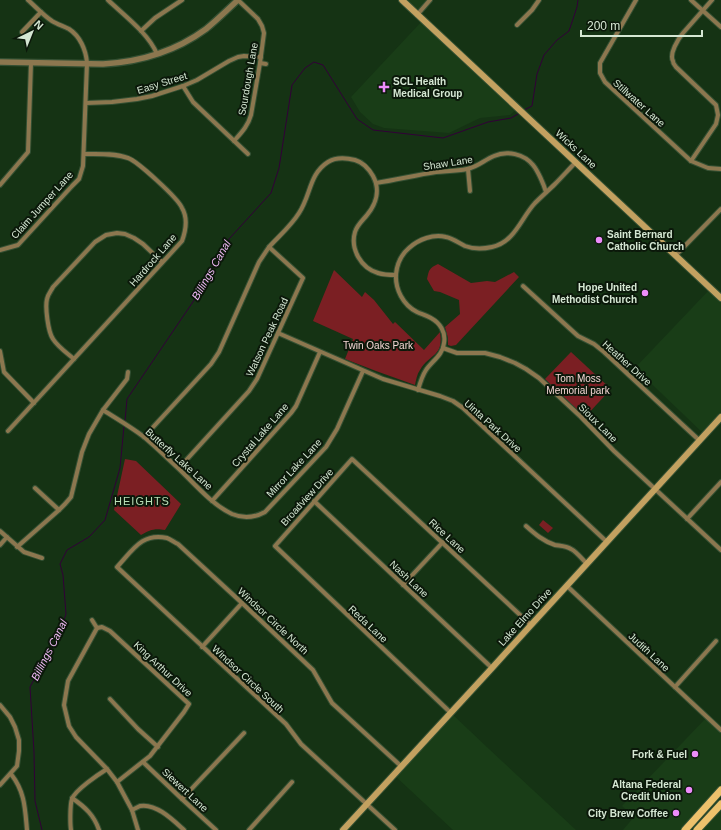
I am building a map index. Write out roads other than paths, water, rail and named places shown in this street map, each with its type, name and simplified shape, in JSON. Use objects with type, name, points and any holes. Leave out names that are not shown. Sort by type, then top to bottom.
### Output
[{"type":"main road","name":"Wicks Lane","points":[[402,0],[721,298]]},
{"type":"main road","name":"Lake Elmo Drive","points":[[344,830],[721,417]]},
{"type":"main road","points":[[685,830],[721,790]]},
{"type":"main road","points":[[698,830],[721,804]]},
{"type":"street","name":"Claim Jumper Lane","points":[[0,250],[18,245],[79,179],[83,166],[87,63],[84,49],[76,35],[68,28],[53,22],[28,0]]},
{"type":"street","points":[[108,0],[151,42],[157,54]]},
{"type":"street","points":[[141,31],[155,18],[182,0]]},
{"type":"street","points":[[0,62],[120,63],[144,58],[174,48],[205,30],[238,0]]},
{"type":"street","name":"Sourdough Lane","points":[[234,141],[249,123],[264,34],[258,19],[238,0]]},
{"type":"street","points":[[417,15],[430,0]]},
{"type":"street","points":[[517,25],[532,10],[539,0]]},
{"type":"street","name":"Stillwater Lane","points":[[636,0],[600,63],[600,73],[605,82],[691,161],[708,168],[721,169]]},
{"type":"street","points":[[691,0],[721,27]]},
{"type":"street","points":[[691,161],[716,124],[718,115],[716,105],[676,67],[672,61],[672,54],[679,39],[712,0]]},
{"type":"street","points":[[22,32],[41,12]]},
{"type":"street","name":"Easy Street","points":[[86,103],[112,102],[152,96],[183,86],[238,57],[261,57]]},
{"type":"street","points":[[0,184],[28,152],[31,63]]},
{"type":"street","points":[[260,63],[266,64]]},
{"type":"street","points":[[183,86],[192,102],[248,154]]},
{"type":"street","name":"Shaw Lane","points":[[376,183],[436,172],[468,169],[494,156],[508,152],[527,159],[533,165],[544,184],[546,192]]},
{"type":"street","name":"Hardrock Lane","points":[[8,431],[182,241],[185,232],[186,221],[182,208],[174,197],[140,166],[129,158],[115,155],[84,154]]},
{"type":"street","points":[[144,437],[211,364],[219,352],[259,262],[269,247],[291,224],[299,213],[305,202],[314,176],[320,168],[330,160],[345,158],[357,161],[365,166],[372,174],[376,183],[376,200],[371,211],[359,224],[355,232],[354,242],[356,253],[370,270],[386,275],[396,275]]},
{"type":"street","points":[[418,390],[422,377],[426,370],[439,356],[445,341],[444,333],[437,322],[408,306],[397,288],[396,275],[398,263],[405,251],[414,243],[436,235],[447,237],[466,246],[478,249],[485,249],[502,244],[518,229],[535,203],[576,162]]},
{"type":"street","points":[[468,169],[470,191]]},
{"type":"street","points":[[676,255],[721,209]]},
{"type":"street","points":[[74,359],[53,338],[50,332],[46,305],[47,296],[53,288],[95,242],[106,235],[117,231],[134,238],[143,244],[162,262]]},
{"type":"street","name":"Watson Peak Road","points":[[179,468],[249,391],[258,379],[302,278],[269,247]]},
{"type":"street","name":"Heather Drive","points":[[523,286],[578,336],[594,344],[604,352],[700,441]]},
{"type":"street","name":"Uinta Park Drive","points":[[278,333],[383,379],[453,401],[463,408],[607,542]]},
{"type":"street","name":"Sioux Lane","points":[[443,348],[457,353],[485,353],[500,357],[515,363],[539,378],[580,416],[614,451],[721,550]]},
{"type":"street","points":[[0,351],[4,372],[34,403]]},
{"type":"street","name":"Crystal Lake Lane","points":[[212,501],[291,413],[296,406],[320,352]]},
{"type":"street","name":"Mirror Lake Lane","points":[[244,518],[258,516],[265,512],[326,447],[337,429],[363,371]]},
{"type":"street","points":[[17,546],[59,510],[71,496],[82,452],[89,434],[103,410],[127,379],[128,372]]},
{"type":"street","name":"Butterfly Lake Lane","points":[[103,410],[144,437],[179,468],[212,501],[233,514],[244,518]]},
{"type":"street","name":"Broadview Drive","points":[[275,546],[352,459]]},
{"type":"street","name":"Rice Lane","points":[[352,459],[531,625]]},
{"type":"street","points":[[688,519],[721,482]]},
{"type":"street","points":[[35,488],[59,510]]},
{"type":"street","name":"Nash Lane","points":[[314,501],[492,668]]},
{"type":"street","points":[[526,526],[545,541],[556,545],[565,546],[572,550],[587,564]]},
{"type":"street","points":[[0,531],[24,552],[42,558]]},
{"type":"street","points":[[0,544],[7,537]]},
{"type":"street","name":"Windsor Circle North","points":[[117,567],[140,542],[148,538],[167,538],[178,544],[313,670],[332,703],[402,767]]},
{"type":"street","points":[[403,585],[442,542]]},
{"type":"street","name":"Reda Lane","points":[[275,546],[451,713]]},
{"type":"street","name":"Windsor Circle South","points":[[117,567],[286,724],[301,744],[395,830]]},
{"type":"street","name":"Judith Lane","points":[[567,586],[721,730]]},
{"type":"street","points":[[202,647],[242,603]]},
{"type":"street","points":[[92,620],[97,628],[68,681],[64,705],[69,726],[76,737],[107,769],[117,782],[132,810],[138,830]]},
{"type":"street","name":"King Arthur Drive","points":[[97,628],[102,627],[110,631],[189,704],[150,756],[117,782]]},
{"type":"street","points":[[675,687],[716,641]]},
{"type":"street","points":[[110,699],[138,729],[158,747]]},
{"type":"street","points":[[0,705],[10,717],[19,740],[17,766],[0,785]]},
{"type":"street","points":[[182,799],[244,733]]},
{"type":"street","name":"Siewert Lane","points":[[143,762],[216,830]]},
{"type":"street","points":[[71,830],[70,822],[72,798],[94,777],[107,769]]},
{"type":"street","points":[[10,774],[17,782],[22,792],[27,830]]},
{"type":"street","points":[[249,830],[292,782]]},
{"type":"street","points":[[72,798],[83,805],[92,814],[98,824],[99,830]]},
{"type":"street","points":[[132,810],[140,806],[149,806],[171,819],[182,830]]},
{"type":"waterway","name":"Billings Canal","points":[[524,110],[532,106],[537,74],[544,55],[557,40],[569,31],[578,0]]},
{"type":"waterway","name":"Billings Canal","points":[[125,421],[127,399],[201,290],[229,239],[271,193],[279,168],[292,85],[305,68],[314,62],[323,65],[357,119],[373,130],[443,138],[488,122],[511,118],[520,113]]},
{"type":"waterway","name":"Billings Canal","points":[[42,830],[35,801],[30,687],[60,632],[66,614],[63,575],[60,564],[67,550],[89,537],[105,520],[120,468],[124,426]]},
{"type":"place","name":"SCL Health Medical Group","points":[[384,87]]},
{"type":"place","name":"Saint Bernard Catholic Church","points":[[599,240]]},
{"type":"place","name":"Hope United Methodist Church","points":[[645,293]]},
{"type":"place","name":"Fork & Fuel","points":[[695,754]]},
{"type":"place","name":"Altana Federal Credit Union","points":[[689,790]]},
{"type":"place","name":"City Brew Coffee","points":[[676,813]]},
{"type":"district","name":"HEIGHTS","points":[[142,501]]},
{"type":"park label","name":"Twin Oaks Park","points":[[378,345]]},
{"type":"park label","name":"Tom Moss Memorial park","points":[[578,384]]}]
